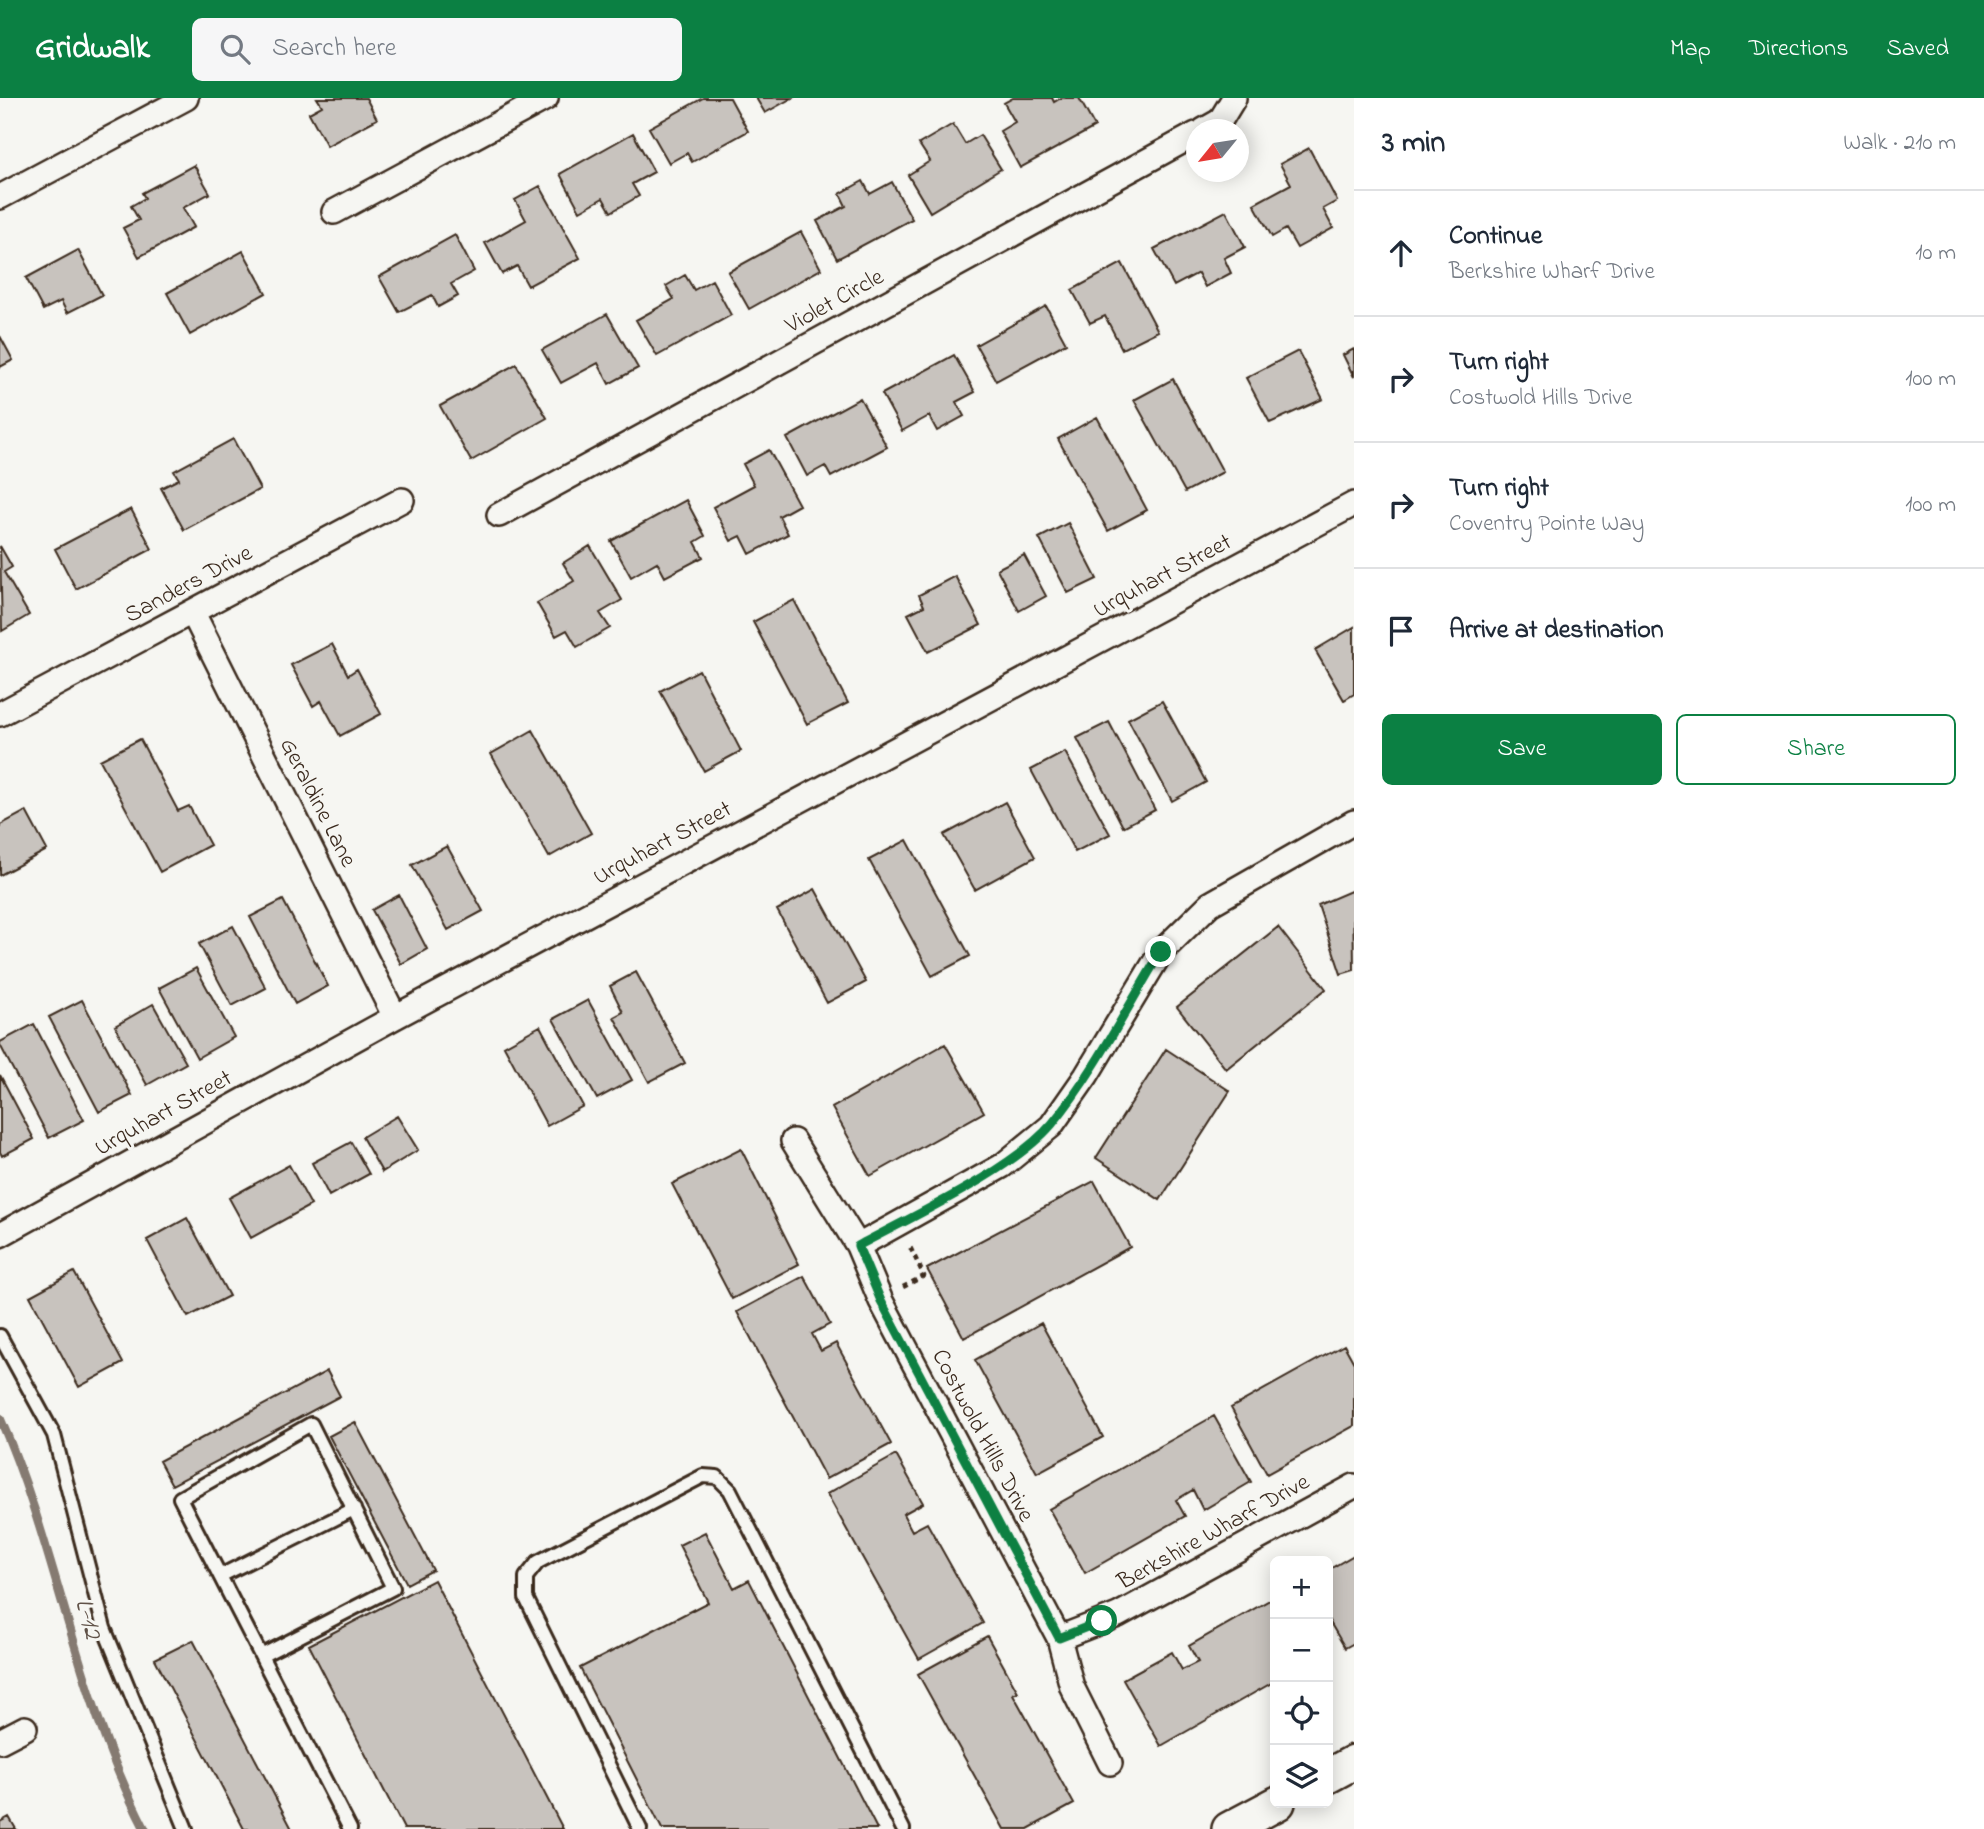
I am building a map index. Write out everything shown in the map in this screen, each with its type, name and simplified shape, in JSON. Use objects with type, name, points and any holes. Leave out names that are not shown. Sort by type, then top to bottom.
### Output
[{"type":"main road","points":[[1333,1773],[1354,1762]]},
{"type":"main road","points":[[1229,1829],[1270,1807]]},
{"type":"street","points":[[0,197],[186,98]]},
{"type":"street","points":[[334,212],[546,98]]},
{"type":"street","points":[[1221,119],[1234,98]]},
{"type":"street","name":"Violet Circle","points":[[499,515],[1186,139]]},
{"type":"street","name":"Sanders Drive","points":[[0,714],[402,500]]},
{"type":"street","name":"Urquhart Street","points":[[0,1235],[395,1017],[1354,505]]},
{"type":"street","name":"Geraldine Lane","points":[[193,613],[395,1017]]},
{"type":"street","points":[[858,1246],[1002,1166],[1051,1126],[1086,1076],[1161,952],[1210,904],[1354,822]]},
{"type":"street","name":"Costwold Hills Drive","points":[[793,1141],[858,1246],[881,1301],[1059,1638],[1072,1687],[1110,1763]]},
{"type":"street","name":"Berkshire Wharf Drive","points":[[1059,1638],[1118,1615],[1354,1486]]},
{"type":"street","points":[[0,1741],[25,1728]]},
{"type":"lane","points":[[0,1336],[54,1435],[104,1629],[186,1829]]},
{"type":"lane","points":[[261,1656],[393,1588],[311,1424],[180,1497],[220,1576],[261,1656],[350,1829]]},
{"type":"lane","points":[[640,1829],[526,1598],[526,1577],[538,1562],[703,1476],[717,1477],[730,1490],[903,1829]]},
{"type":"lane","points":[[220,1576],[354,1509]]},
{"type":"path","points":[[898,1290],[924,1276],[905,1237]]},
{"type":"building","points":[[317,98],[366,98],[377,119],[327,146],[309,113],[322,106]]},
{"type":"building","points":[[703,98],[730,98],[748,131],[692,162],[687,153],[669,163],[649,128]]},
{"type":"building","points":[[756,98],[792,98],[765,113]]},
{"type":"building","points":[[1013,98],[1052,98],[1054,102],[1061,98],[1079,98],[1095,127],[1020,168],[1000,131],[1015,122],[1004,103]]},
{"type":"building","points":[[953,124],[965,144],[980,135],[1001,169],[930,212],[908,175],[930,161],[919,144]]},
{"type":"building","points":[[633,133],[654,172],[632,184],[639,196],[611,212],[603,198],[580,211],[560,174]]},
{"type":"building","points":[[1309,148],[1337,201],[1323,209],[1333,228],[1297,248],[1286,229],[1272,237],[1254,204],[1291,184],[1280,164]]},
{"type":"building","points":[[194,165],[210,193],[183,208],[194,227],[139,257],[123,228],[139,220],[131,206],[145,198],[142,193]]},
{"type":"building","points":[[863,181],[870,194],[892,182],[912,219],[837,259],[817,221],[846,206],[840,194]]},
{"type":"building","points":[[540,186],[580,258],[528,286],[517,266],[502,274],[485,243],[526,220],[515,200]]},
{"type":"building","points":[[1226,211],[1245,247],[1224,258],[1231,273],[1205,287],[1198,273],[1174,286],[1154,249]]},
{"type":"building","points":[[801,232],[821,269],[749,309],[728,272]]},
{"type":"building","points":[[455,235],[474,271],[451,284],[458,296],[438,307],[432,295],[399,312],[379,277]]},
{"type":"building","points":[[78,250],[102,295],[67,313],[61,301],[43,310],[26,278]]},
{"type":"building","points":[[243,251],[266,293],[190,335],[167,293]]},
{"type":"building","points":[[1122,263],[1158,331],[1122,349],[1105,316],[1090,323],[1072,290]]},
{"type":"building","points":[[685,275],[694,290],[712,280],[731,315],[657,356],[636,320],[674,299],[666,286]]},
{"type":"building","points":[[1046,306],[1066,343],[996,381],[976,345]]},
{"type":"building","points":[[607,314],[638,368],[609,384],[598,363],[561,383],[542,350]]},
{"type":"building","points":[[0,336],[13,360],[0,367]]},
{"type":"building","points":[[1354,349],[1354,377],[1343,355]]},
{"type":"building","points":[[1298,351],[1323,399],[1270,423],[1246,378]]},
{"type":"building","points":[[954,355],[975,392],[956,402],[964,416],[937,431],[929,416],[902,431],[882,394]]},
{"type":"building","points":[[516,364],[547,418],[471,461],[440,406]]},
{"type":"building","points":[[1173,379],[1223,472],[1185,492],[1134,400]]},
{"type":"building","points":[[860,398],[887,447],[831,477],[825,466],[807,476],[787,438]]},
{"type":"building","points":[[1097,417],[1147,510],[1108,531],[1058,439]]},
{"type":"building","points":[[233,439],[260,489],[184,530],[161,488],[179,479],[174,471]]},
{"type":"building","points":[[769,450],[799,505],[779,516],[788,534],[750,554],[741,536],[731,541],[713,507],[754,485],[743,464]]},
{"type":"building","points":[[686,500],[705,536],[695,542],[703,557],[665,577],[657,562],[631,577],[611,541]]},
{"type":"building","points":[[131,509],[152,549],[76,589],[55,549]]},
{"type":"building","points":[[1068,523],[1097,579],[1068,593],[1039,538]]},
{"type":"building","points":[[0,546],[12,567],[4,572],[29,615],[2,631]]},
{"type":"building","points":[[590,546],[622,600],[600,613],[610,628],[577,647],[567,630],[556,636],[537,603],[574,581],[563,563]]},
{"type":"building","points":[[1024,555],[1046,596],[1019,611],[997,569]]},
{"type":"building","points":[[955,576],[981,625],[928,652],[908,614],[924,606],[919,595]]},
{"type":"building","points":[[794,600],[848,703],[807,724],[753,622]]},
{"type":"building","points":[[1354,627],[1354,694],[1344,700],[1315,650]]},
{"type":"building","points":[[332,644],[348,675],[357,669],[381,714],[340,736],[321,701],[313,706],[291,665]]},
{"type":"building","points":[[699,670],[741,751],[704,771],[660,691]]},
{"type":"building","points":[[1162,701],[1206,782],[1172,801],[1128,719]]},
{"type":"building","points":[[1109,722],[1155,810],[1123,827],[1077,738]]},
{"type":"building","points":[[533,730],[591,833],[549,857],[491,754]]},
{"type":"building","points":[[140,739],[178,811],[189,806],[210,845],[160,872],[100,760]]},
{"type":"building","points":[[1065,752],[1110,834],[1075,852],[1031,770]]},
{"type":"building","points":[[1005,802],[1035,857],[975,890],[944,835]]},
{"type":"building","points":[[26,811],[47,850],[0,875],[0,825]]},
{"type":"building","points":[[907,840],[970,956],[932,976],[869,860]]},
{"type":"building","points":[[447,846],[483,911],[448,930],[412,865]]},
{"type":"building","points":[[815,889],[866,982],[827,1003],[777,910]]},
{"type":"building","points":[[1353,890],[1354,970],[1341,974],[1318,905]]},
{"type":"building","points":[[399,895],[427,949],[401,964],[372,910]]},
{"type":"building","points":[[283,900],[328,986],[295,1004],[250,917]]},
{"type":"building","points":[[233,926],[266,988],[232,1006],[199,944]]},
{"type":"building","points":[[1278,927],[1326,989],[1226,1069],[1177,1007]]},
{"type":"building","points":[[196,968],[234,1037],[197,1058],[159,988]]},
{"type":"building","points":[[636,972],[685,1063],[649,1082],[614,1017],[623,1012],[610,986]]},
{"type":"building","points":[[82,1000],[132,1095],[99,1112],[49,1017]]},
{"type":"building","points":[[588,1000],[632,1080],[597,1099],[553,1019]]},
{"type":"building","points":[[153,1004],[186,1063],[147,1085],[115,1026]]},
{"type":"building","points":[[34,1024],[84,1120],[49,1138],[0,1045],[0,1042]]},
{"type":"building","points":[[540,1026],[583,1106],[547,1126],[504,1046]]},
{"type":"building","points":[[945,1044],[984,1112],[870,1176],[832,1108]]},
{"type":"building","points":[[1166,1049],[1230,1091],[1160,1200],[1096,1158]]},
{"type":"building","points":[[0,1075],[34,1139],[2,1156],[0,1152]]},
{"type":"building","points":[[397,1116],[418,1150],[382,1172],[362,1137]]},
{"type":"building","points":[[351,1142],[369,1174],[329,1196],[312,1163]]},
{"type":"building","points":[[741,1149],[799,1264],[732,1299],[672,1184]]},
{"type":"building","points":[[289,1165],[311,1205],[251,1238],[229,1198]]},
{"type":"building","points":[[1094,1181],[1130,1247],[964,1338],[927,1269]]},
{"type":"building","points":[[187,1218],[229,1296],[188,1317],[147,1240]]},
{"type":"building","points":[[74,1272],[123,1363],[79,1387],[30,1296]]},
{"type":"building","points":[[804,1276],[830,1324],[812,1334],[821,1351],[836,1343],[891,1444],[826,1479],[737,1312]]},
{"type":"building","points":[[1041,1323],[1103,1437],[1037,1473],[975,1360]]},
{"type":"building","points":[[1344,1345],[1354,1363],[1354,1426],[1267,1474],[1231,1408]]},
{"type":"building","points":[[327,1371],[340,1396],[172,1485],[159,1461]]},
{"type":"building","points":[[1214,1416],[1251,1482],[1203,1510],[1193,1490],[1176,1500],[1185,1516],[1085,1573],[1049,1509]]},
{"type":"building","points":[[355,1422],[433,1570],[407,1584],[329,1436]]},
{"type":"building","points":[[896,1455],[923,1503],[903,1514],[912,1531],[927,1523],[983,1623],[919,1659],[827,1494]]},
{"type":"building","points":[[705,1532],[734,1588],[749,1580],[877,1829],[662,1829],[580,1668],[708,1602],[679,1545]]},
{"type":"building","points":[[1354,1555],[1354,1643],[1345,1648],[1333,1628],[1333,1567]]},
{"type":"building","points":[[434,1580],[563,1829],[404,1829],[309,1645]]},
{"type":"building","points":[[1270,1600],[1270,1684],[1161,1746],[1123,1679],[1172,1652],[1182,1670],[1198,1662],[1189,1646]]},
{"type":"building","points":[[987,1636],[1018,1692],[1013,1694],[1074,1804],[1028,1829],[1004,1829],[918,1674]]},
{"type":"building","points":[[193,1640],[292,1829],[244,1829],[155,1659]]},
{"type":"building","points":[[9,1817],[16,1829],[0,1829],[0,1822]]},
{"type":"waterway","name":"L-12","points":[[0,1418],[38,1520],[102,1729],[145,1829]]},
{"type":"route","points":[[1102,1621],[1059,1638],[881,1301],[858,1246],[1002,1166],[1051,1126],[1086,1076],[1161,952]]}]
